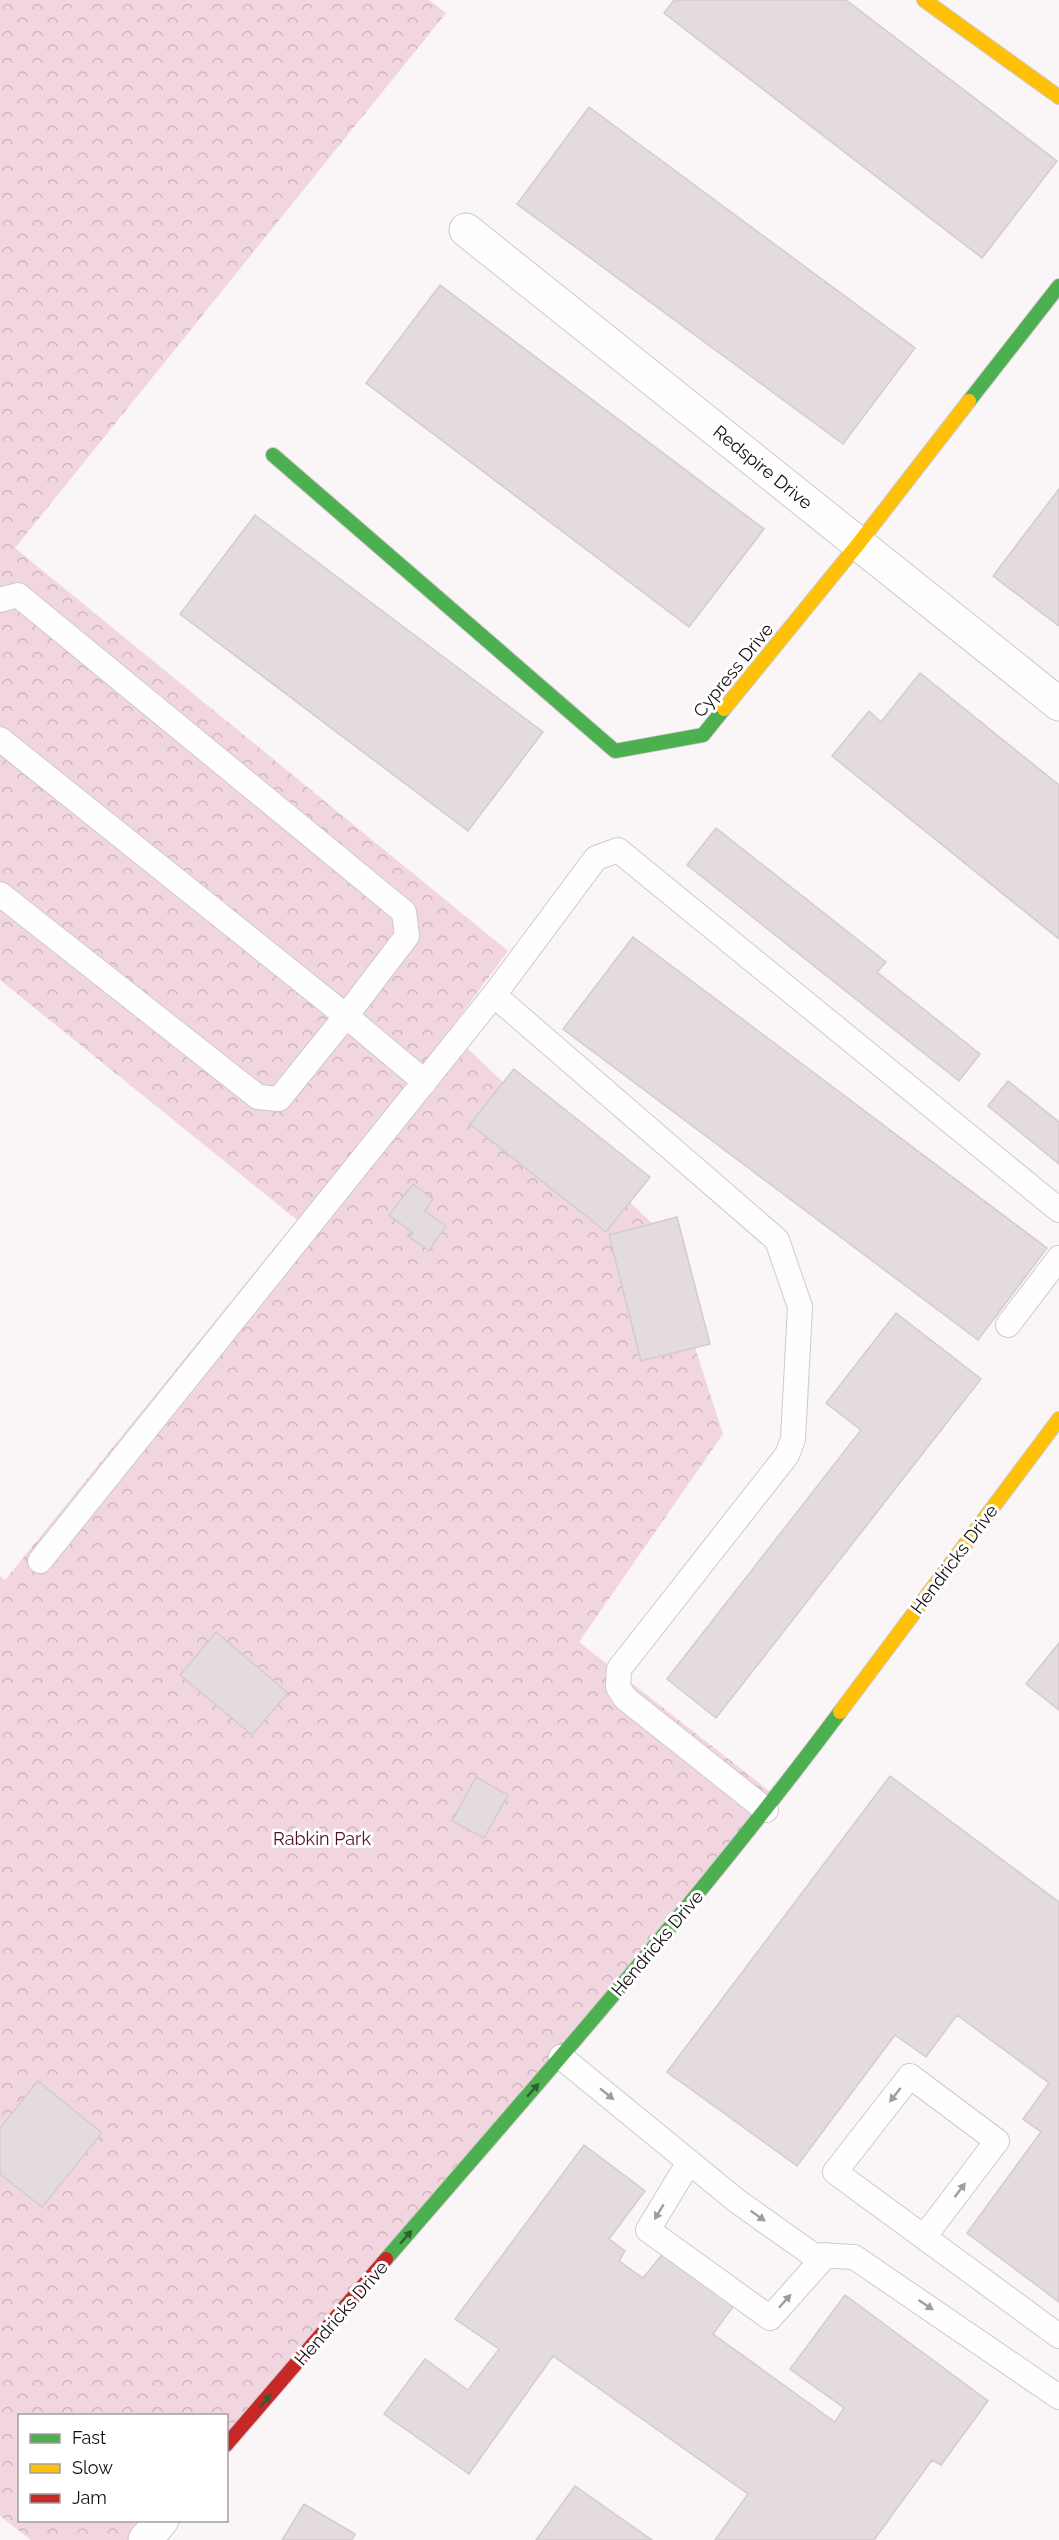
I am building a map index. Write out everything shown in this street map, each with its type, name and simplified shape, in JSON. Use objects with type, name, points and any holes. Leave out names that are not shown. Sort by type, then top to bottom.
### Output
[{"type":"street","points":[[924,0],[1059,97]]},
{"type":"street","name":"Redspire Drive","points":[[466,230],[1059,704]]},
{"type":"street","name":"Cypress Drive","points":[[273,455],[615,752],[703,735],[859,543],[1059,286]]},
{"type":"street","name":"Hendricks Drive","points":[[228,2443],[660,1941],[766,1810],[1059,1419]]},
{"type":"street","points":[[145,2540],[160,2522]]},
{"type":"lane","points":[[0,600],[18,596],[404,912],[407,936],[279,1099],[258,1097],[0,894]]},
{"type":"lane","points":[[0,739],[346,1016],[424,1082]]},
{"type":"lane","points":[[40,1561],[494,995],[596,858],[618,850],[1059,1210]]},
{"type":"lane","points":[[494,995],[777,1240],[796,1295],[800,1307],[794,1428],[787,1455],[619,1669],[618,1688],[626,1698],[766,1810]]},
{"type":"lane","points":[[1008,1325],[1059,1258]]},
{"type":"lane","points":[[561,2057],[736,2201],[813,2255],[854,2257],[1059,2397]]},
{"type":"lane","points":[[924,2236],[997,2141],[910,2076],[835,2172],[1059,2336]]},
{"type":"lane","points":[[689,2162],[648,2230],[770,2318],[826,2255]]},
{"type":"green space","name":"Rabkin Park","points":[[0,0],[429,0],[446,13],[15,548],[508,951],[449,1031],[656,1227],[723,1434],[579,1642],[777,1797],[228,2452],[228,2414],[18,2414],[18,2522],[169,2522],[153,2540],[31,2540],[0,2516],[0,1576],[5,1580],[297,1220],[0,980]]},
{"type":"building","points":[[674,0],[846,0],[1057,161],[982,258],[664,13]]},
{"type":"building","points":[[589,107],[915,348],[843,444],[517,204]]},
{"type":"building","points":[[440,285],[764,529],[689,627],[366,383]]},
{"type":"building","points":[[1059,489],[1059,626],[993,576]]},
{"type":"building","points":[[255,515],[543,732],[468,831],[180,614]]},
{"type":"building","points":[[920,673],[1059,785],[1059,939],[832,756],[869,711],[881,722]]},
{"type":"building","points":[[716,828],[886,962],[877,972],[980,1054],[959,1081],[687,865]]},
{"type":"building","points":[[633,937],[1047,1248],[978,1340],[563,1029]]},
{"type":"building","points":[[514,1069],[650,1177],[606,1232],[470,1124]]},
{"type":"building","points":[[1008,1081],[1059,1122],[1059,1164],[988,1106]]},
{"type":"building","points":[[413,1184],[433,1199],[425,1211],[446,1226],[429,1251],[410,1237],[413,1233],[389,1215]]},
{"type":"building","points":[[677,1217],[710,1344],[641,1361],[609,1235]]},
{"type":"building","points":[[896,1313],[981,1379],[716,1718],[667,1679],[861,1430],[826,1403]]},
{"type":"building","points":[[216,1632],[288,1693],[252,1735],[180,1675]]},
{"type":"building","points":[[1059,1643],[1059,1710],[1026,1684]]},
{"type":"building","points":[[890,1776],[1059,1902],[1059,2302],[967,2233],[1041,2132],[1023,2119],[1049,2083],[957,2015],[926,2057],[895,2035],[797,2166],[667,2072]]},
{"type":"building","points":[[476,1777],[508,1795],[484,1838],[452,1821]]},
{"type":"building","points":[[38,2081],[102,2133],[42,2207],[0,2174],[0,2128]]},
{"type":"building","points":[[584,2145],[645,2191],[609,2239],[625,2251],[619,2261],[643,2278],[665,2251],[735,2304],[713,2334],[835,2422],[844,2408],[790,2369],[845,2295],[988,2401],[941,2465],[932,2460],[874,2540],[715,2540],[748,2494],[553,2356],[469,2474],[384,2414],[425,2359],[468,2390],[499,2349],[455,2319]]},
{"type":"building","points":[[575,2486],[652,2540],[536,2540]]},
{"type":"building","points":[[304,2504],[355,2534],[352,2540],[282,2540]]},
{"type":"traffic: fast","points":[[969,401],[1059,286]]},
{"type":"traffic: fast","points":[[273,455],[615,751],[703,735],[724,709]]},
{"type":"traffic: fast","points":[[386,2259],[675,1921],[840,1712]]},
{"type":"traffic: slow","points":[[924,0],[1059,97]]},
{"type":"traffic: slow","points":[[724,709],[859,543],[969,401]]},
{"type":"traffic: slow","points":[[840,1712],[1059,1419]]},
{"type":"traffic: jam","points":[[228,2443],[386,2259]]}]
